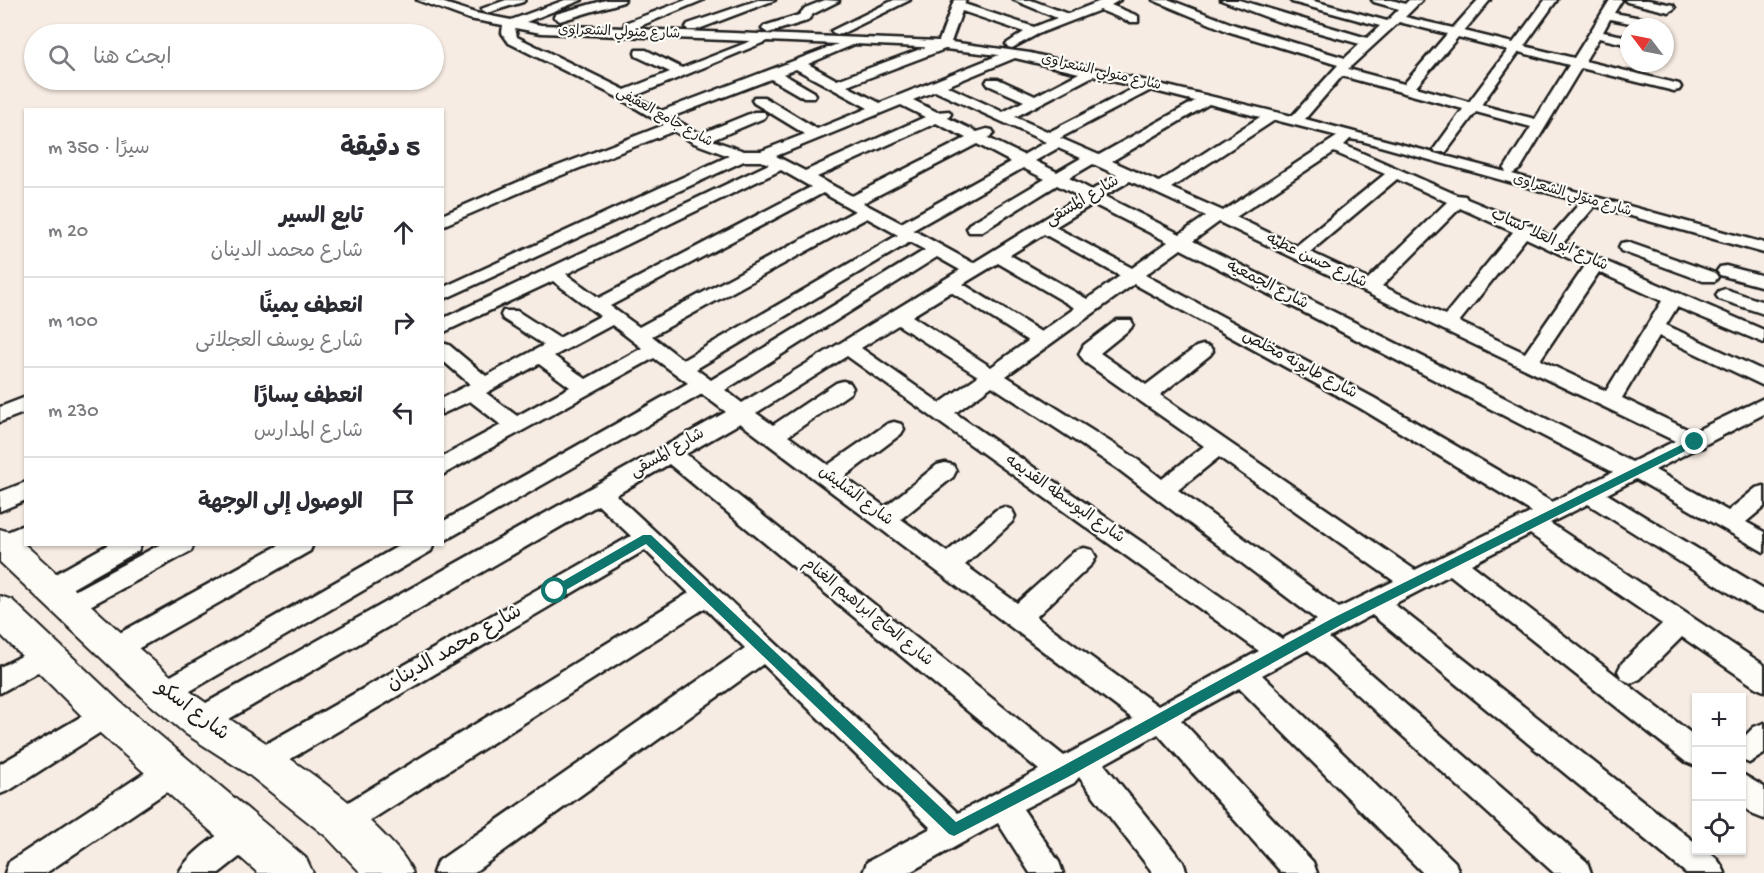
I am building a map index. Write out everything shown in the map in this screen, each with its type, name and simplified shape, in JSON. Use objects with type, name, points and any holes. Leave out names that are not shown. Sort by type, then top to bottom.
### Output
[{"type":"main road","name":"شارع اسكو","points":[[9,540],[59,597],[164,693],[200,721],[262,761],[342,822],[391,873]]},
{"type":"main road","points":[[0,611],[106,714],[291,873]]},
{"type":"street","name":"شارع متولي الشعراوى","points":[[423,0],[469,15],[568,31],[768,34],[837,31],[946,40],[1113,65],[1300,116],[1441,149],[1764,236]]},
{"type":"street","name":"شارع متولي الشعراوى","points":[[458,0],[517,21],[692,27],[856,41],[946,40]]},
{"type":"street","points":[[487,9],[519,0]]},
{"type":"street","points":[[517,21],[576,0]]},
{"type":"street","points":[[629,26],[697,0]]},
{"type":"street","points":[[692,27],[769,0]]},
{"type":"street","points":[[837,31],[904,0]]},
{"type":"street","points":[[1020,0],[1068,18]]},
{"type":"street","points":[[1160,0],[1231,28],[1407,89],[1540,125]]},
{"type":"street","points":[[1227,0],[1369,43]]},
{"type":"street","points":[[1296,0],[1456,33],[1674,87]]},
{"type":"street","points":[[1378,0],[1412,4]]},
{"type":"street","points":[[1407,89],[1484,0]]},
{"type":"street","points":[[1441,149],[1551,0]]},
{"type":"street","points":[[1512,169],[1616,0]]},
{"type":"street","points":[[1630,0],[1669,8]]},
{"type":"street","points":[[548,21],[610,1]]},
{"type":"street","points":[[624,95],[682,73],[802,18],[809,11],[833,2]]},
{"type":"street","points":[[836,85],[946,40],[958,2],[1034,32]]},
{"type":"street","points":[[763,156],[935,86],[1013,49],[1034,32],[1103,2],[1134,19]]},
{"type":"street","points":[[1300,116],[1343,67],[1412,4]]},
{"type":"street","points":[[1606,15],[1620,18]]},
{"type":"street","name":"شارع جامع العفيفى","points":[[517,21],[508,33],[513,40],[624,95],[699,140],[742,156],[763,156],[781,164],[973,270]]},
{"type":"street","points":[[1595,34],[1620,39]]},
{"type":"street","points":[[659,117],[856,41]]},
{"type":"street","name":"شارع متولي الشعراوى","points":[[1013,49],[1273,115],[1300,116],[1350,134],[1591,201],[1635,231],[1764,248]]},
{"type":"street","points":[[641,53],[682,73]]},
{"type":"street","points":[[799,64],[880,109]]},
{"type":"street","points":[[444,466],[585,388],[646,342],[859,207],[1035,101],[1093,71]]},
{"type":"street","points":[[773,74],[809,95]]},
{"type":"street","points":[[754,82],[777,96]]},
{"type":"street","points":[[993,82],[1035,101]]},
{"type":"street","points":[[682,369],[1023,162],[1054,140],[1150,85]]},
{"type":"street","name":"شارع حسن عطيه","points":[[935,86],[1298,253],[1695,442]]},
{"type":"street","points":[[975,228],[1058,179],[1208,99]]},
{"type":"street","name":"شارع الجمعيه","points":[[902,100],[1635,471],[1764,543]]},
{"type":"street","points":[[805,177],[971,102]]},
{"type":"street","points":[[699,140],[759,108],[815,134]]},
{"type":"street","points":[[1159,189],[1273,115]]},
{"type":"street","points":[[444,220],[538,179],[675,126]]},
{"type":"street","points":[[940,413],[1180,241],[1350,134]]},
{"type":"street","name":"شارع ابو العلا كساب","points":[[1333,146],[1524,229],[1672,300],[1764,337]]},
{"type":"street","points":[[444,294],[742,156]]},
{"type":"street","points":[[444,326],[552,272],[781,164]]},
{"type":"street","points":[[1298,253],[1396,172]]},
{"type":"street","name":"شارع المسقى","points":[[200,721],[741,412],[1128,175]]},
{"type":"street","points":[[444,406],[558,346],[605,311],[823,187]]},
{"type":"street","points":[[1370,287],[1460,200]]},
{"type":"street","points":[[1554,243],[1591,201]]},
{"type":"street","name":"شارع طابونه مخلص","points":[[1043,227],[1367,403],[1542,518],[1680,622],[1764,679]]},
{"type":"street","points":[[1448,324],[1524,229]]},
{"type":"street","points":[[1614,272],[1635,231],[1709,277]]},
{"type":"street","points":[[444,532],[706,387],[937,250]]},
{"type":"street","points":[[997,255],[1087,308]]},
{"type":"street","points":[[1529,362],[1596,263]]},
{"type":"street","points":[[1726,271],[1764,282]]},
{"type":"street","name":"شارع الشليش","points":[[552,272],[1159,720],[1302,873]]},
{"type":"street","points":[[950,284],[1041,340]]},
{"type":"street","points":[[1725,295],[1764,308]]},
{"type":"street","points":[[1610,401],[1672,300]]},
{"type":"street","points":[[510,315],[558,346]]},
{"type":"street","points":[[898,316],[1126,463],[1337,621]]},
{"type":"street","points":[[1124,324],[1091,349],[1089,354],[1414,582]]},
{"type":"street","points":[[1655,327],[1764,380]]},
{"type":"street","name":"شارع البوسطه القديمه","points":[[847,347],[1282,653]]},
{"type":"street","points":[[444,351],[516,426]]},
{"type":"street","points":[[1147,395],[1203,351]]},
{"type":"street","points":[[540,356],[585,388]]},
{"type":"street","points":[[773,436],[843,388]]},
{"type":"street","points":[[0,415],[24,405]]},
{"type":"street","points":[[878,873],[1337,621],[1695,442],[1764,405]]},
{"type":"street","points":[[828,477],[894,429]]},
{"type":"street","points":[[1163,490],[1219,446]]},
{"type":"street","name":"شارع الحاج ابراهيم الغنام","points":[[670,453],[1074,767],[1172,873]]},
{"type":"street","points":[[885,519],[945,471]]},
{"type":"street","points":[[0,502],[24,491]]},
{"type":"street","points":[[600,493],[954,830]]},
{"type":"street","points":[[1589,494],[1764,602]]},
{"type":"street","points":[[1729,523],[1764,494]]},
{"type":"street","points":[[948,566],[1004,516]]},
{"type":"street","name":"شارع محمد الدينان","points":[[262,761],[647,538]]},
{"type":"street","points":[[59,597],[127,546]]},
{"type":"street","points":[[59,597],[178,546]]},
{"type":"street","points":[[116,648],[298,546]]},
{"type":"street","points":[[164,693],[420,546]]},
{"type":"street","points":[[1018,618],[1084,557]]},
{"type":"street","points":[[1452,563],[1692,750]]},
{"type":"street","points":[[342,822],[706,594]]},
{"type":"street","points":[[1375,603],[1710,873]]},
{"type":"street","points":[[1631,671],[1680,622]]},
{"type":"street","points":[[1311,637],[1575,873]]},
{"type":"street","points":[[448,873],[764,649]]},
{"type":"street","points":[[0,681],[45,655]]},
{"type":"street","points":[[1243,674],[1444,873]]},
{"type":"street","points":[[0,780],[106,714]]},
{"type":"street","points":[[20,873],[171,772]]},
{"type":"street","points":[[1746,791],[1764,805]]},
{"type":"street","points":[[1004,805],[1048,873]]},
{"type":"street","points":[[194,873],[246,834]]},
{"type":"route","points":[[555,591],[647,538],[954,830],[1064,773],[1337,621],[1695,442]]}]
